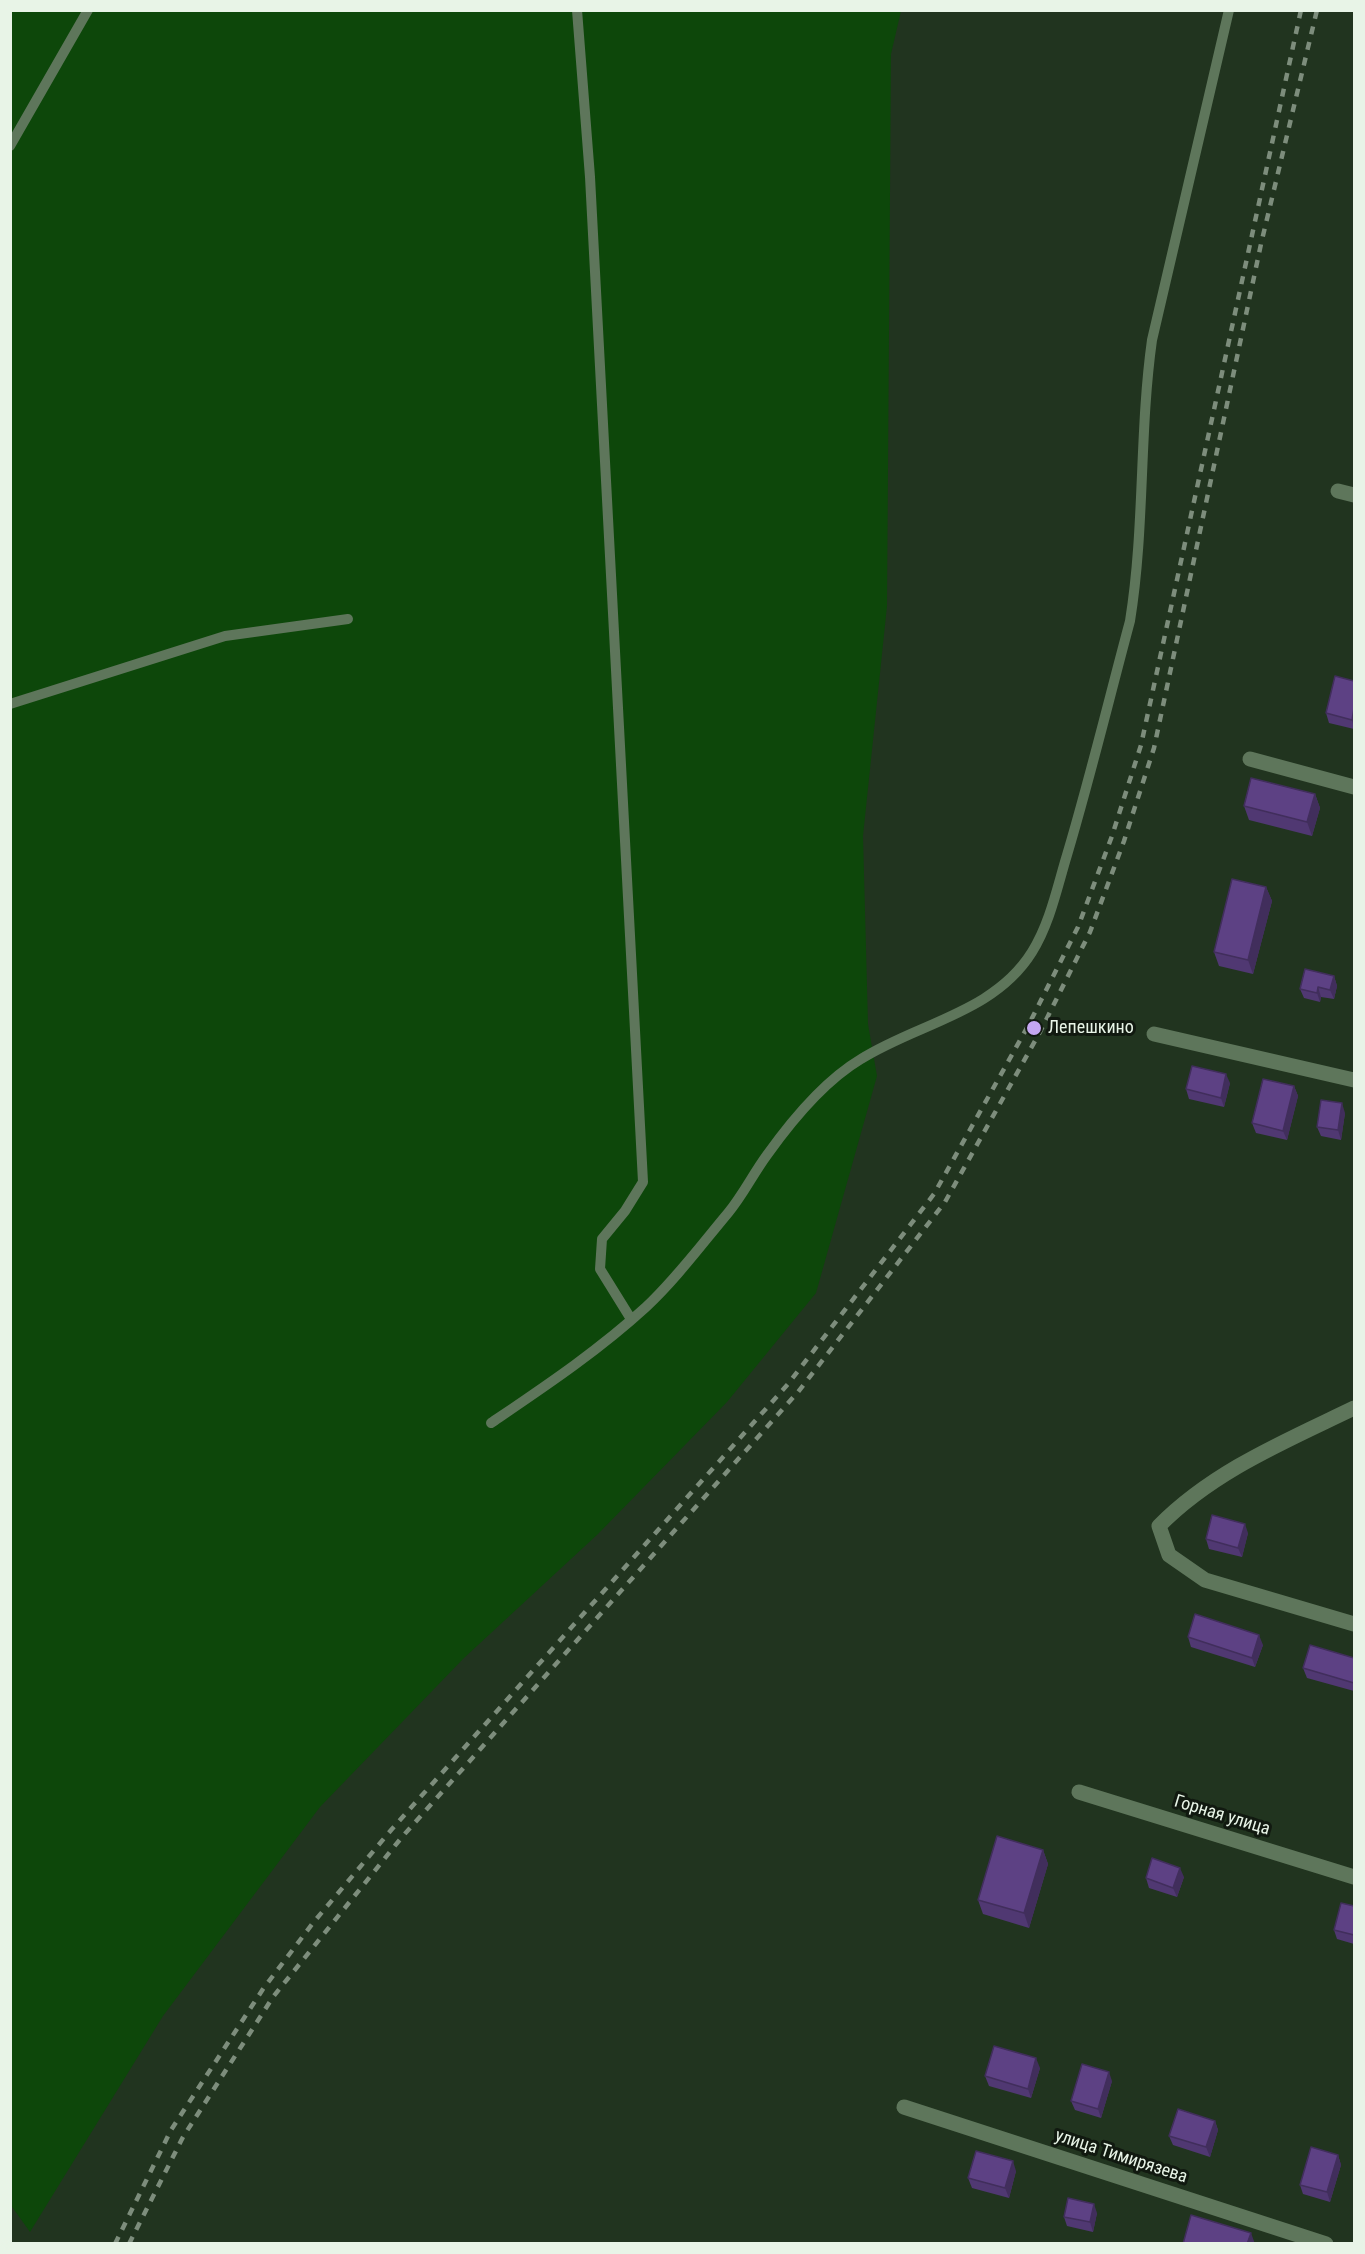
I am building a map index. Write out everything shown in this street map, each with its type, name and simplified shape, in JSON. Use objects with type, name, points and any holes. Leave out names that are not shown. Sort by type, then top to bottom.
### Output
[{"type":"street","points":[[1338,491],[1354,495]]},
{"type":"street","points":[[1250,759],[1354,787]]},
{"type":"street","points":[[1154,1034],[1354,1080]]},
{"type":"street","points":[[1354,1408],[1242,1463],[1178,1506],[1159,1526],[1169,1555],[1205,1580],[1354,1624]]},
{"type":"street","name":"Горная улица","points":[[1079,1792],[1354,1877]]},
{"type":"street","name":"улица Тимирязева","points":[[904,2107],[1326,2244]]},
{"type":"lane","points":[[10,146],[88,10]]},
{"type":"lane","points":[[577,10],[591,189],[643,1182],[625,1211],[602,1239],[600,1269],[631,1319]]},
{"type":"lane","points":[[490,1423],[582,1360],[648,1305],[730,1210],[767,1155],[830,1083],[860,1059],[934,1022],[969,1008],[996,991],[1020,970],[1047,920],[1130,621],[1136,586],[1144,396],[1152,340],[1229,10]]},
{"type":"lane","points":[[10,704],[225,636],[348,619]]},
{"type":"green space","points":[[10,11],[901,11],[891,54],[887,606],[863,836],[868,1024],[877,1076],[816,1293],[727,1402],[598,1534],[464,1658],[320,1807],[163,2016],[30,2232],[10,2204]]},
{"type":"building","points":[[1335,676],[1354,681],[1352,720],[1326,713]]},
{"type":"building","points":[[1251,778],[1315,794],[1307,822],[1244,806]]},
{"type":"building","points":[[1232,879],[1266,887],[1248,960],[1214,952]]},
{"type":"building","points":[[1305,969],[1334,976],[1330,990],[1318,987],[1317,993],[1300,989]]},
{"type":"building","points":[[1192,1066],[1226,1074],[1221,1098],[1186,1089]]},
{"type":"building","points":[[1263,1079],[1294,1086],[1283,1131],[1252,1123]]},
{"type":"building","points":[[1321,1100],[1342,1103],[1338,1130],[1317,1127]]},
{"type":"building","points":[[1212,1515],[1245,1524],[1238,1548],[1206,1539]]},
{"type":"building","points":[[1195,1614],[1259,1635],[1252,1658],[1188,1637]]},
{"type":"building","points":[[1310,1645],[1354,1658],[1354,1683],[1303,1668]]},
{"type":"building","points":[[997,1836],[1043,1850],[1024,1913],[978,1900]]},
{"type":"building","points":[[1152,1858],[1180,1868],[1173,1888],[1146,1878]]},
{"type":"building","points":[[1341,1903],[1354,1906],[1354,1935],[1334,1930]]},
{"type":"building","points":[[994,2046],[1036,2058],[1028,2089],[985,2076]]},
{"type":"building","points":[[1082,2064],[1109,2072],[1098,2109],[1071,2101]]},
{"type":"building","points":[[1178,2109],[1215,2121],[1206,2147],[1169,2136]]},
{"type":"building","points":[[1311,2147],[1338,2155],[1327,2192],[1300,2185]]},
{"type":"building","points":[[976,2151],[1013,2161],[1005,2188],[968,2178]]},
{"type":"building","points":[[1068,2198],[1094,2204],[1090,2222],[1064,2217]]},
{"type":"building","points":[[1191,2215],[1251,2233],[1247,2244],[1183,2244]]},
{"type":"railway","points":[[115,2244],[171,2130],[263,1989],[313,1923],[392,1829],[788,1384],[934,1194],[1028,1026],[1078,927],[1112,836],[1141,745],[1301,10]]},
{"type":"railway","points":[[129,2244],[183,2137],[273,1997],[402,1837],[798,1392],[945,1202],[1040,1032],[1090,932],[1124,841],[1154,748],[1261,244],[1317,10]]},
{"type":"place","name":"Лепешкино","points":[[1034,1028]]}]
